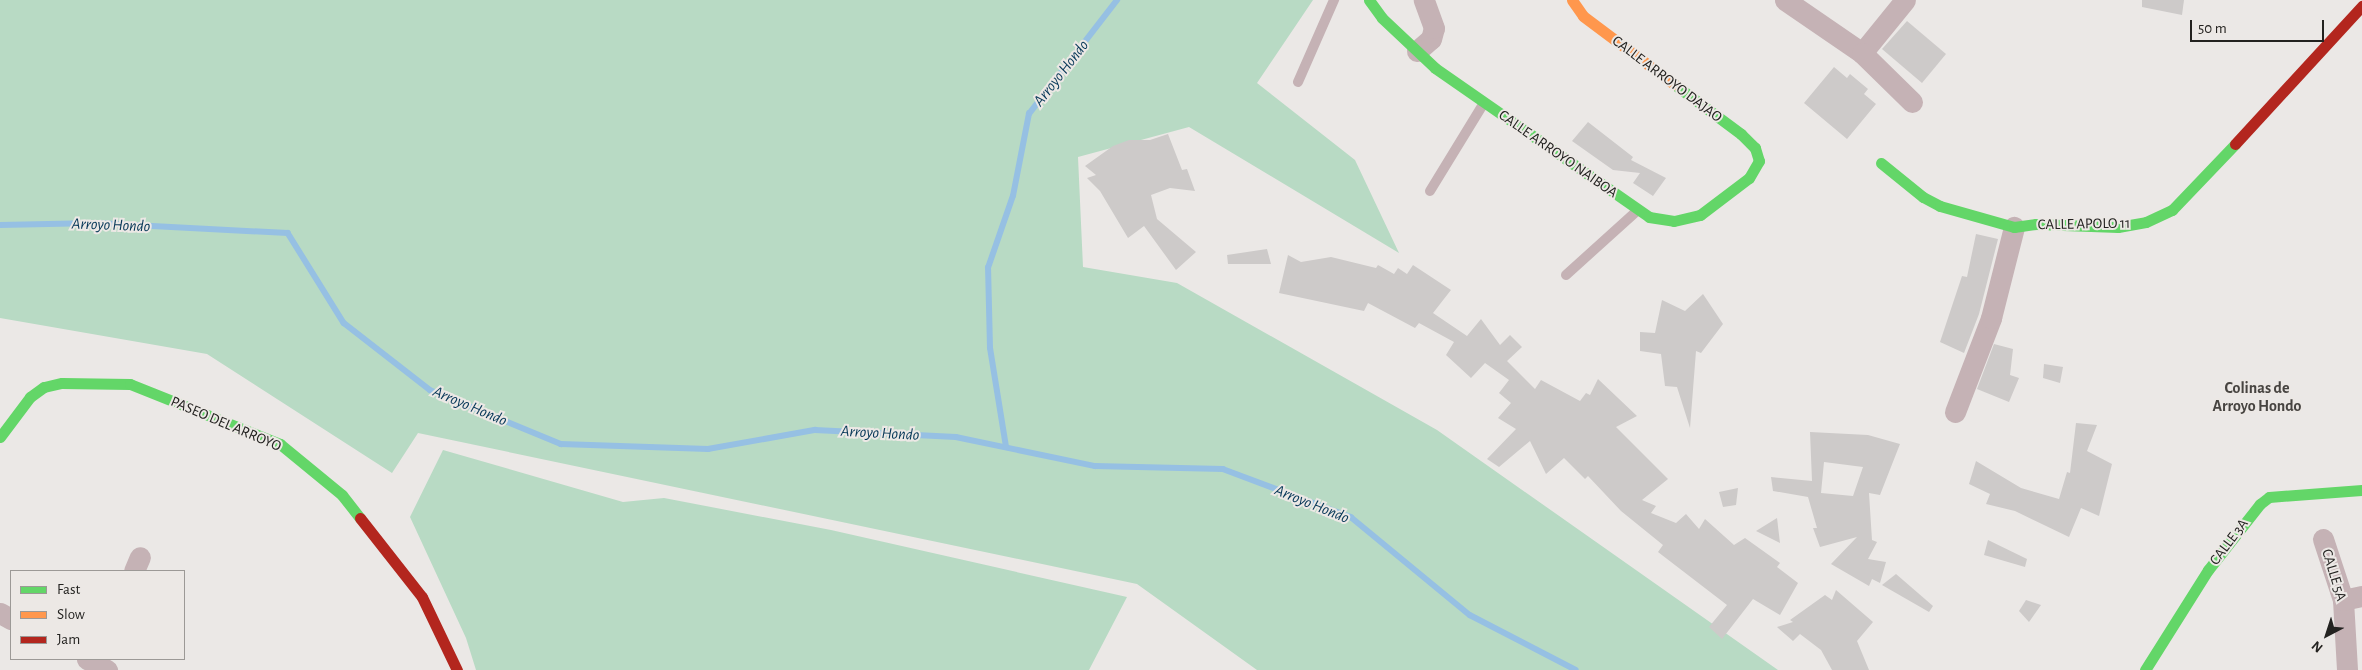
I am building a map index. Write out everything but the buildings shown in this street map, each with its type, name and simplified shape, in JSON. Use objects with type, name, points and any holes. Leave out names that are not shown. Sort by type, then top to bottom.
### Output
[{"type":"street","name":"CALLE ARROYO NAIBOA","points":[[1369,0],[1382,18],[1417,51],[1484,102],[1649,217],[1674,221],[1700,216],[1749,178],[1758,161]]},
{"type":"street","points":[[1417,51],[1431,39],[1434,28],[1424,0]]},
{"type":"street","name":"CALLE ARROYO DAJAO","points":[[1572,0],[1583,16],[1741,134],[1755,148],[1758,161]]},
{"type":"street","points":[[1785,0],[1862,53],[1912,102]]},
{"type":"street","points":[[1862,53],[1905,0]]},
{"type":"street","name":"CALLE APOLO 11","points":[[1881,164],[1923,198],[1940,206],[2014,227],[2036,224],[2118,226],[2146,222],[2172,210],[2249,133],[2362,6]]},
{"type":"street","points":[[1955,412],[1991,318],[2014,227]]},
{"type":"street","name":"PASEO DEL ARROYO","points":[[0,437],[30,397],[44,387],[62,383],[130,384],[280,444],[342,495],[422,597],[457,670]]},
{"type":"street","name":"CALLE 3A","points":[[2145,670],[2208,570],[2260,504],[2269,497],[2362,490]]},
{"type":"street","name":"CALLE 5A","points":[[2323,539],[2353,598],[2347,670]]},
{"type":"lane","points":[[1298,82],[1334,0]]},
{"type":"lane","points":[[1430,191],[1484,102]]},
{"type":"lane","points":[[1566,275],[1638,210]]},
{"type":"green space","points":[[0,0],[1313,0],[1257,83],[1355,160],[1399,253],[1189,127],[1078,157],[1083,267],[1177,283],[1437,430],[1778,670],[1257,670],[1137,584],[418,433],[392,473],[207,354],[0,318]]},
{"type":"green space","points":[[443,450],[623,502],[664,498],[831,530],[1127,597],[1089,670],[476,670],[466,638],[410,517]]},
{"type":"waterway","name":"Arroyo Hondo","points":[[1006,447],[990,348],[988,268],[1013,196],[1029,114],[1117,0]]},
{"type":"waterway","name":"Arroyo Hondo","points":[[0,225],[96,223],[288,233],[344,323],[430,390],[561,444],[708,449],[815,430],[956,437],[1095,466],[1223,469],[1351,517],[1470,615],[1576,670]]},
{"type":"traffic: fast","points":[[1369,0],[1382,18],[1435,68],[1649,217],[1674,221],[1700,215],[1749,178],[1759,161],[1755,148],[1741,134],[1674,84]]},
{"type":"traffic: fast","points":[[1881,163],[1923,197],[1940,206],[2014,227],[2036,224],[2118,227],[2146,222],[2172,210],[2235,144]]},
{"type":"traffic: fast","points":[[0,437],[30,397],[44,387],[62,383],[130,384],[280,444],[342,495],[360,518]]},
{"type":"traffic: fast","points":[[2145,670],[2208,570],[2260,504],[2269,497],[2362,490]]},
{"type":"traffic: slow","points":[[1572,0],[1583,16],[1674,84]]},
{"type":"traffic: jam","points":[[2235,144],[2362,6]]},
{"type":"traffic: jam","points":[[360,518],[422,597],[457,670]]},
{"type":"district","name":"Colinas de Arroyo Hondo","points":[[2257,397]]}]
